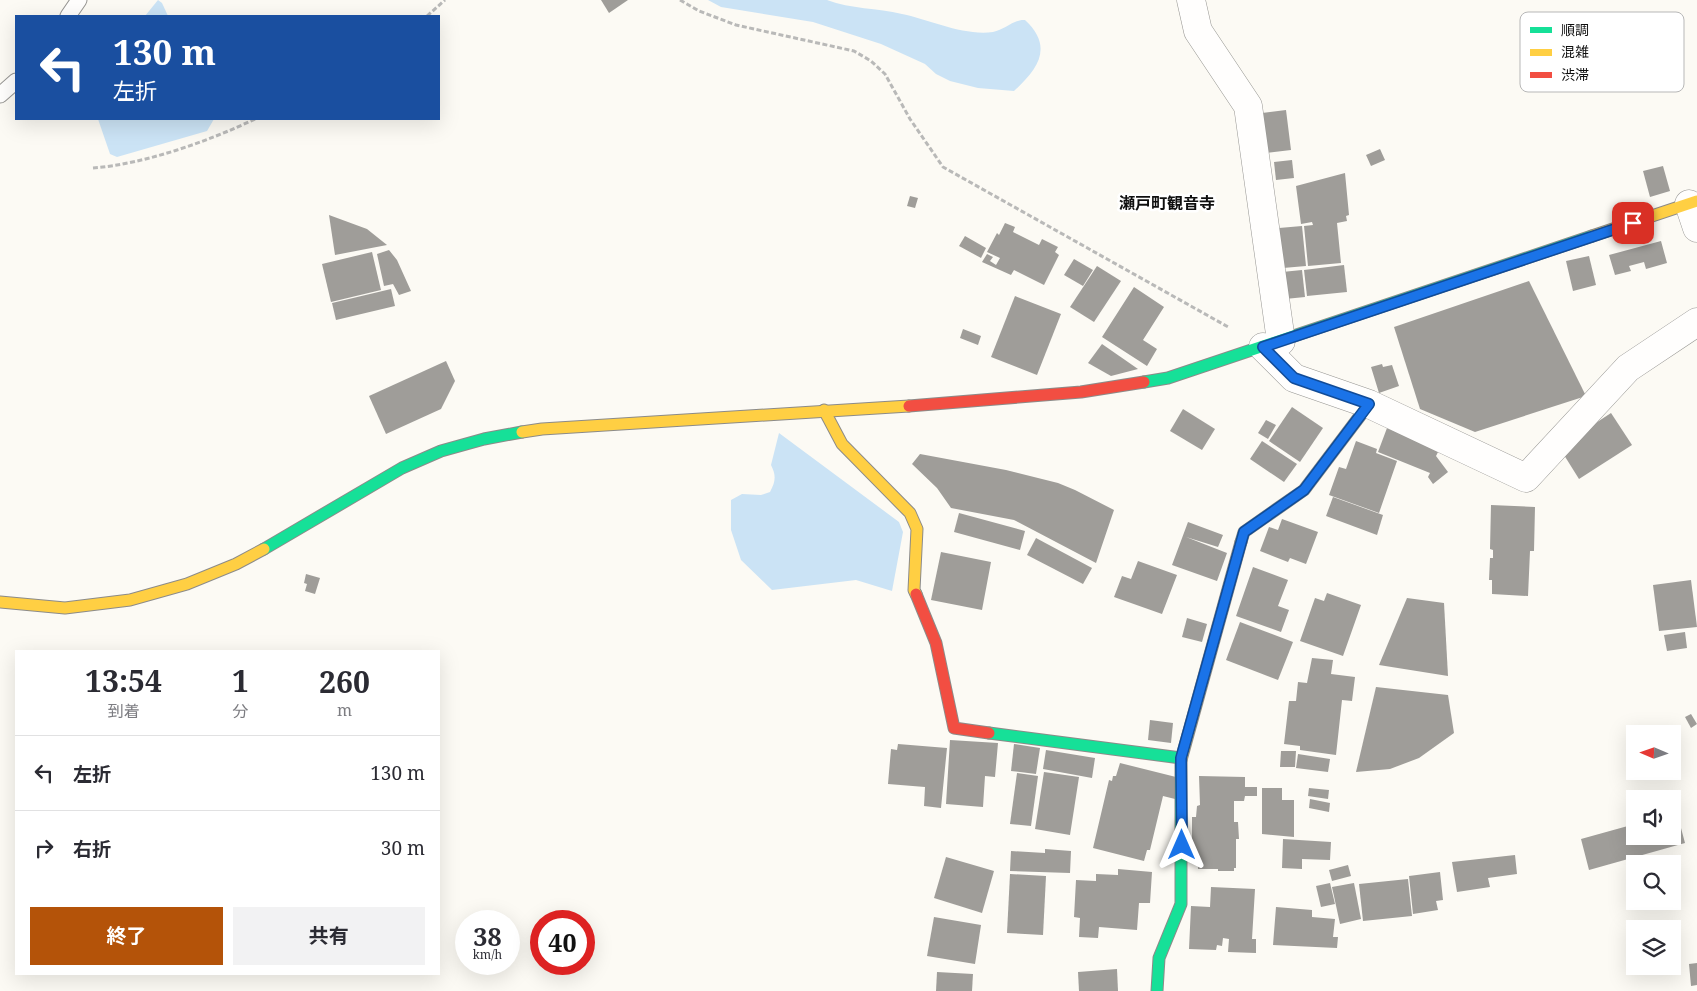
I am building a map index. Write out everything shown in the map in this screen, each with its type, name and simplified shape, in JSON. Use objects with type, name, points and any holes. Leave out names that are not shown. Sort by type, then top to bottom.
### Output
[{"type":"street","points":[[1191,0],[1198,31],[1248,106],[1272,344],[1294,378],[1369,404],[1526,478],[1628,368],[1697,322]]},
{"type":"street","points":[[0,602],[65,608],[130,600],[187,584],[236,564],[282,540],[402,468],[441,451],[484,439],[542,428],[967,402],[1081,392],[1168,378],[1694,211]]},
{"type":"street","points":[[1158,991],[1159,958],[1181,904],[1181,758],[1244,532],[1304,490],[1369,404]]},
{"type":"street","points":[[824,410],[842,444],[910,513],[917,530],[914,590],[936,643],[954,728],[1181,758]]},
{"type":"lane","points":[[69,15],[79,0]]},
{"type":"lane","points":[[0,95],[15,83]]},
{"type":"path","points":[[428,15],[444,0]]},
{"type":"path","points":[[680,0],[700,11],[736,26],[854,51],[871,61],[885,74],[910,119],[943,167],[1272,344]]},
{"type":"path","points":[[93,168],[114,167],[177,149],[231,130],[253,120]]},
{"type":"water","points":[[158,0],[162,3],[168,15],[146,15]]},
{"type":"water","points":[[708,0],[827,0],[845,5],[902,14],[959,30],[982,33],[997,31],[1017,21],[1025,20],[1039,39],[1041,49],[1036,66],[1014,91],[978,88],[950,81],[936,74],[925,64],[881,44],[813,22],[721,7]]},
{"type":"water","points":[[98,120],[213,120],[207,131],[117,157],[110,154]]},
{"type":"water","points":[[779,433],[899,522],[903,532],[892,591],[856,580],[772,590],[741,560],[731,530],[731,500],[742,494],[761,495],[770,492],[775,478],[771,465]]},
{"type":"building","points":[[601,0],[628,0],[609,13]]},
{"type":"building","points":[[1286,110],[1291,150],[1266,153],[1262,113]]},
{"type":"building","points":[[1380,149],[1385,160],[1371,166],[1366,155]]},
{"type":"building","points":[[1292,160],[1294,178],[1276,180],[1274,162]]},
{"type":"building","points":[[1663,166],[1670,191],[1650,197],[1643,171]]},
{"type":"building","points":[[1345,173],[1349,215],[1346,216],[1347,221],[1337,223],[1341,263],[1308,266],[1304,226],[1313,225],[1312,222],[1301,224],[1296,186]]},
{"type":"building","points":[[910,196],[918,198],[915,208],[907,206]]},
{"type":"building","points":[[329,215],[367,229],[387,245],[335,255]]},
{"type":"building","points":[[1005,223],[1015,227],[1013,232],[1039,245],[1042,239],[1058,247],[1055,252],[1059,255],[1044,285],[1014,270],[1011,275],[982,262],[987,254],[993,257],[990,261],[996,265],[1000,258],[987,252],[997,233],[999,235]]},
{"type":"building","points":[[1302,226],[1306,266],[1283,268],[1279,228]]},
{"type":"building","points":[[965,236],[986,248],[981,258],[959,246]]},
{"type":"building","points":[[1661,241],[1667,263],[1646,269],[1644,262],[1629,266],[1631,271],[1615,275],[1609,255]]},
{"type":"building","points":[[389,250],[397,260],[411,291],[399,295],[393,284],[384,286],[377,254]]},
{"type":"building","points":[[372,252],[381,290],[331,302],[322,264]]},
{"type":"building","points":[[1589,256],[1596,285],[1573,291],[1566,261]]},
{"type":"building","points":[[1074,259],[1093,270],[1083,286],[1064,275]]},
{"type":"building","points":[[1344,265],[1347,292],[1307,296],[1304,270]]},
{"type":"building","points":[[1097,266],[1121,281],[1094,322],[1070,307]]},
{"type":"building","points":[[1302,270],[1305,297],[1285,299],[1282,272]]},
{"type":"building","points":[[1529,281],[1586,396],[1475,432],[1420,409],[1394,327]]},
{"type":"building","points":[[1134,287],[1164,307],[1143,340],[1157,349],[1147,366],[1102,337]]},
{"type":"building","points":[[391,289],[395,306],[336,320],[332,303]]},
{"type":"building","points":[[1015,296],[1061,314],[1037,375],[991,357]]},
{"type":"building","points":[[963,329],[981,336],[978,345],[960,338]]},
{"type":"building","points":[[1102,344],[1138,369],[1111,376],[1088,363]]},
{"type":"building","points":[[446,361],[455,381],[441,409],[386,434],[369,396]]},
{"type":"building","points":[[1382,364],[1383,367],[1392,365],[1399,386],[1379,393],[1371,367]]},
{"type":"building","points":[[1292,407],[1323,428],[1300,462],[1269,441]]},
{"type":"building","points":[[1183,409],[1215,429],[1202,450],[1170,431]]},
{"type":"building","points":[[1611,413],[1632,445],[1579,479],[1559,447]]},
{"type":"building","points":[[1266,420],[1276,425],[1268,439],[1258,433]]},
{"type":"building","points":[[1387,428],[1439,450],[1436,456],[1448,472],[1433,484],[1428,477],[1430,473],[1378,452]]},
{"type":"building","points":[[1262,441],[1297,464],[1284,482],[1250,459]]},
{"type":"building","points":[[1356,441],[1377,449],[1376,453],[1397,461],[1379,513],[1329,495],[1339,467],[1346,469]]},
{"type":"building","points":[[920,454],[1006,470],[1058,483],[1114,510],[1096,563],[1014,520],[951,508],[937,488],[912,464]]},
{"type":"building","points":[[1333,497],[1383,515],[1377,535],[1326,516]]},
{"type":"building","points":[[1491,505],[1535,507],[1534,551],[1530,551],[1528,596],[1492,594],[1492,580],[1489,580],[1490,558],[1493,558],[1493,550],[1490,549]]},
{"type":"building","points":[[959,513],[1025,531],[1020,550],[954,532]]},
{"type":"building","points":[[1282,519],[1318,532],[1306,564],[1290,558],[1288,562],[1260,551],[1269,527],[1278,530]]},
{"type":"building","points":[[1188,522],[1223,535],[1218,547],[1186,537],[1227,553],[1217,581],[1172,565]]},
{"type":"building","points":[[1036,538],[1092,568],[1083,584],[1027,555]]},
{"type":"building","points":[[941,552],[991,562],[982,610],[931,600]]},
{"type":"building","points":[[1138,561],[1177,575],[1162,614],[1114,597],[1122,576],[1131,579]]},
{"type":"building","points":[[1253,567],[1288,580],[1278,606],[1289,610],[1281,632],[1236,616]]},
{"type":"building","points":[[306,574],[320,578],[315,594],[305,591],[307,584],[304,583]]},
{"type":"building","points":[[1691,580],[1697,627],[1659,631],[1653,585]]},
{"type":"building","points":[[1327,593],[1361,605],[1343,656],[1300,641],[1315,598],[1324,601]]},
{"type":"building","points":[[1407,598],[1444,603],[1448,676],[1379,665]]},
{"type":"building","points":[[1187,618],[1207,624],[1202,642],[1182,637]]},
{"type":"building","points":[[1240,622],[1293,642],[1278,680],[1226,660]]},
{"type":"building","points":[[1685,632],[1687,648],[1667,651],[1664,635]]},
{"type":"building","points":[[1312,658],[1333,660],[1331,674],[1355,677],[1352,701],[1342,700],[1336,755],[1300,750],[1300,746],[1284,744],[1289,701],[1296,701],[1298,682],[1307,683]]},
{"type":"building","points":[[1376,687],[1448,695],[1454,733],[1419,758],[1390,769],[1356,772]]},
{"type":"building","points":[[1691,714],[1697,724],[1691,728],[1685,717]]},
{"type":"building","points":[[1150,720],[1173,723],[1171,743],[1148,740]]},
{"type":"building","points":[[950,740],[998,743],[995,777],[985,776],[983,807],[946,804]]},
{"type":"building","points":[[898,744],[947,748],[941,808],[924,806],[925,787],[888,784],[891,749],[897,750]]},
{"type":"building","points":[[1014,744],[1040,748],[1036,774],[1011,771]]},
{"type":"building","points":[[1046,750],[1095,758],[1092,778],[1043,769]]},
{"type":"building","points":[[1281,751],[1296,751],[1295,767],[1280,767]]},
{"type":"building","points":[[1298,754],[1330,759],[1328,772],[1296,768]]},
{"type":"building","points":[[1120,763],[1180,778],[1175,799],[1163,796],[1150,850],[1147,850],[1144,861],[1093,848],[1109,780],[1112,781],[1113,776],[1116,776]]},
{"type":"building","points":[[1044,772],[1079,777],[1070,835],[1035,829]]},
{"type":"building","points":[[1017,773],[1038,776],[1031,826],[1010,824]]},
{"type":"building","points":[[1199,776],[1245,777],[1245,787],[1257,787],[1257,796],[1245,796],[1244,801],[1234,801],[1234,822],[1238,822],[1239,839],[1236,839],[1236,868],[1234,868],[1234,871],[1198,869],[1197,852],[1192,852],[1192,817],[1196,817],[1197,806],[1200,805]]},
{"type":"building","points":[[1262,788],[1282,788],[1282,800],[1294,800],[1294,837],[1262,834]]},
{"type":"building","points":[[1309,788],[1329,790],[1328,799],[1308,796]]},
{"type":"building","points":[[1310,799],[1330,803],[1329,812],[1309,808]]},
{"type":"building","points":[[1626,826],[1626,845],[1678,845],[1642,855],[1626,855],[1626,860],[1589,870],[1581,839]]},
{"type":"building","points":[[1681,828],[1685,843],[1681,844]]},
{"type":"building","points":[[1283,839],[1331,842],[1330,860],[1302,859],[1302,869],[1282,868]]},
{"type":"building","points":[[1045,849],[1071,851],[1070,873],[1010,871],[1011,851],[1045,853]]},
{"type":"building","points":[[1515,855],[1517,874],[1488,878],[1490,887],[1457,892],[1452,862]]},
{"type":"building","points":[[946,857],[994,871],[982,913],[934,898]]},
{"type":"building","points":[[1348,865],[1351,876],[1332,881],[1329,870]]},
{"type":"building","points":[[1118,869],[1152,872],[1150,903],[1139,903],[1137,930],[1099,927],[1098,938],[1079,937],[1080,918],[1074,917],[1076,880],[1096,881],[1096,874],[1118,875]]},
{"type":"building","points":[[1440,872],[1443,900],[1436,901],[1438,910],[1413,914],[1409,876]]},
{"type":"building","points":[[1010,874],[1046,876],[1043,935],[1007,933]]},
{"type":"building","points":[[1408,879],[1412,916],[1363,921],[1359,884]]},
{"type":"building","points":[[1330,883],[1335,904],[1321,907],[1316,886]]},
{"type":"building","points":[[1354,883],[1361,919],[1340,924],[1332,887]]},
{"type":"building","points":[[1211,887],[1255,889],[1252,939],[1256,939],[1256,953],[1228,952],[1229,939],[1223,938],[1222,946],[1217,945],[1216,950],[1189,949],[1191,906],[1210,907]]},
{"type":"building","points":[[1276,907],[1312,910],[1312,917],[1335,919],[1333,937],[1338,937],[1337,948],[1273,945]]},
{"type":"building","points":[[934,917],[981,925],[975,964],[927,956]]},
{"type":"building","points":[[1697,963],[1697,985],[1691,986],[1689,964]]},
{"type":"building","points":[[1117,969],[1118,991],[1079,991],[1078,972]]},
{"type":"building","points":[[937,972],[973,974],[972,991],[936,991]]},
{"type":"traffic: fast","points":[[1144,382],[1168,378],[1592,236]]},
{"type":"traffic: fast","points":[[1241,542],[1244,532],[1304,490],[1369,404]]},
{"type":"traffic: fast","points":[[264,549],[402,468],[441,451],[484,439],[522,432]]},
{"type":"traffic: fast","points":[[989,733],[1181,758]]},
{"type":"traffic: fast","points":[[1157,991],[1159,958],[1181,904],[1181,760]]},
{"type":"traffic: slow","points":[[1592,236],[1697,201]]},
{"type":"traffic: slow","points":[[522,432],[542,429],[909,406]]},
{"type":"traffic: slow","points":[[824,410],[842,444],[910,513],[917,529],[914,590],[916,594]]},
{"type":"traffic: slow","points":[[1181,760],[1241,542]]},
{"type":"traffic: slow","points":[[0,602],[65,608],[130,600],[187,584],[236,564],[264,549]]},
{"type":"traffic: jam","points":[[909,406],[1081,392],[1144,382]]},
{"type":"traffic: jam","points":[[916,594],[936,643],[954,728],[989,733]]},
{"type":"district","name":"瀬戸町観音寺","points":[[1167,203]]},
{"type":"route","points":[[1182,845],[1181,758],[1244,532],[1304,490],[1369,404],[1294,378],[1263,347],[1633,223]]}]
